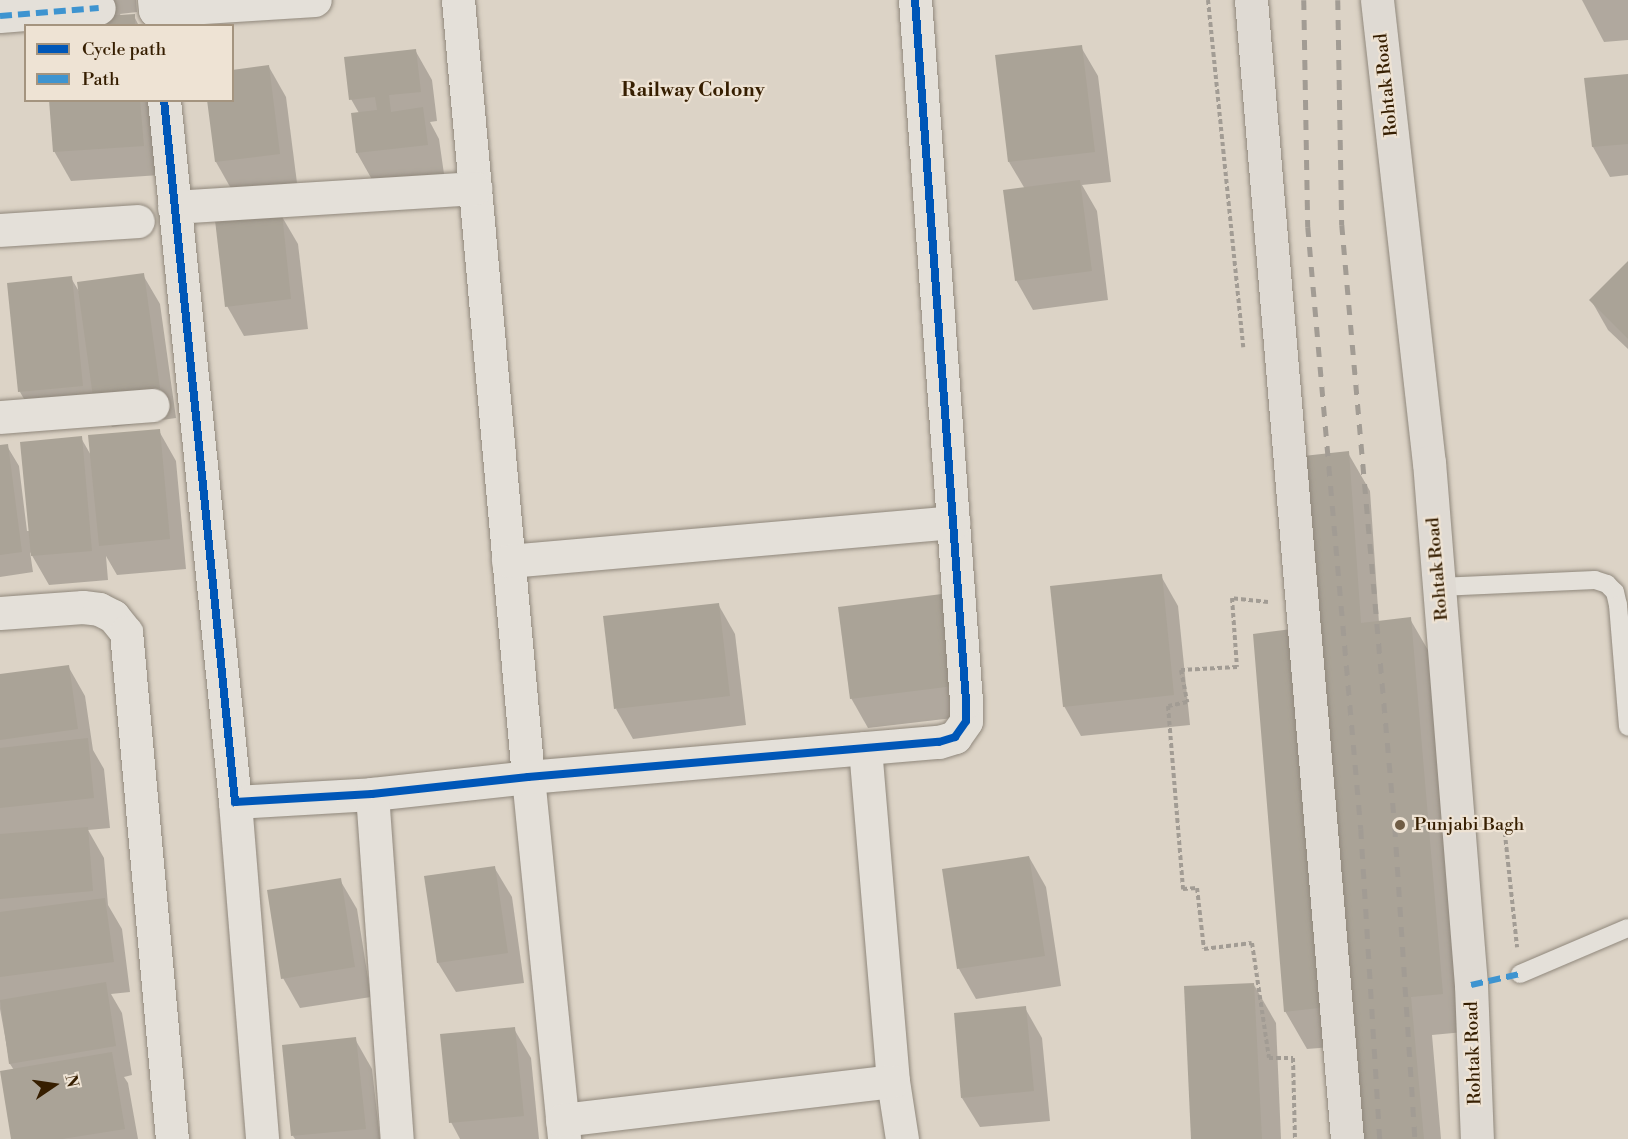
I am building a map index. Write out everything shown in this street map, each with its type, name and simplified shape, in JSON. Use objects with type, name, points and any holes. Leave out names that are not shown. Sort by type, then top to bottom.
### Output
[{"type":"main road","points":[[1251,0],[1347,1139]]},
{"type":"main road","name":"Rohtak Road","points":[[1377,0],[1429,462],[1471,986],[1478,1139]]},
{"type":"street","points":[[155,12],[315,0]]},
{"type":"street","points":[[458,0],[528,777],[563,1129],[893,1081]]},
{"type":"street","points":[[235,802],[372,794],[528,777],[939,742],[955,737],[966,721],[915,0]]},
{"type":"street","points":[[0,16],[99,8]]},
{"type":"street","points":[[164,102],[235,802],[262,1139]]},
{"type":"street","points":[[174,207],[475,188]]},
{"type":"street","points":[[0,230],[138,221]]},
{"type":"street","points":[[0,417],[153,405]]},
{"type":"street","points":[[508,561],[953,522]]},
{"type":"street","points":[[0,613],[99,609],[113,616],[126,632],[172,1139]]},
{"type":"street","points":[[865,748],[893,1081],[902,1139]]},
{"type":"street","points":[[372,794],[397,1139]]},
{"type":"lane","points":[[1439,587],[1595,580],[1607,584],[1615,592],[1618,605],[1628,727]]},
{"type":"lane","points":[[1520,974],[1628,928]]},
{"type":"path","points":[[1208,0],[1244,354]]},
{"type":"path","points":[[1267,591],[1268,602],[1232,598],[1237,667],[1181,670],[1187,702],[1168,706],[1183,889],[1197,888],[1204,949],[1252,943],[1269,1058],[1293,1058],[1295,1139]]},
{"type":"path","points":[[1504,825],[1520,974]]},
{"type":"building","points":[[135,14],[135,24],[44,24],[44,20]]},
{"type":"building","points":[[1082,45],[1095,152],[1008,162],[995,55]]},
{"type":"building","points":[[416,49],[421,92],[389,95],[391,112],[423,107],[428,145],[356,153],[351,113],[377,110],[375,97],[349,100],[344,57]]},
{"type":"building","points":[[269,65],[280,154],[215,162],[207,102],[234,102],[234,70]]},
{"type":"building","points":[[1628,74],[1628,144],[1592,147],[1584,78]]},
{"type":"building","points":[[49,102],[140,102],[144,146],[53,152]]},
{"type":"building","points":[[1080,180],[1092,271],[1015,281],[1003,190]]},
{"type":"building","points":[[282,213],[291,299],[225,307],[215,220]]},
{"type":"building","points":[[1628,261],[1628,339],[1589,300]]},
{"type":"building","points":[[144,273],[160,388],[93,397],[77,282]]},
{"type":"building","points":[[72,276],[83,386],[18,392],[7,283]]},
{"type":"building","points":[[160,429],[170,539],[99,546],[88,435]]},
{"type":"building","points":[[82,436],[92,551],[31,556],[20,442]]},
{"type":"building","points":[[8,444],[22,552],[0,555],[0,445]]},
{"type":"building","points":[[1349,451],[1361,623],[1411,617],[1443,994],[1411,997],[1424,1139],[1340,1139],[1327,1007],[1284,1012],[1253,634],[1292,629],[1276,459]]},
{"type":"building","points":[[1162,574],[1174,695],[1063,707],[1050,586]]},
{"type":"building","points":[[942,594],[954,686],[850,699],[838,607]]},
{"type":"building","points":[[719,603],[730,696],[614,709],[603,616]]},
{"type":"building","points":[[69,665],[78,729],[0,740],[0,674]]},
{"type":"building","points":[[88,738],[94,798],[0,808],[0,748]]},
{"type":"building","points":[[88,827],[93,891],[0,899],[0,834]]},
{"type":"building","points":[[1029,856],[1045,956],[957,969],[942,869]]},
{"type":"building","points":[[495,866],[508,953],[437,963],[424,876]]},
{"type":"building","points":[[341,878],[355,967],[281,979],[267,890]]},
{"type":"building","points":[[105,898],[114,962],[0,977],[0,912]]},
{"type":"building","points":[[106,982],[116,1046],[9,1064],[0,1000]]},
{"type":"building","points":[[1254,983],[1262,1139],[1191,1139],[1184,986]]},
{"type":"building","points":[[1026,1006],[1034,1091],[961,1098],[954,1013]]},
{"type":"building","points":[[515,1027],[524,1116],[449,1123],[440,1034]]},
{"type":"building","points":[[356,1037],[366,1129],[291,1136],[282,1045]]},
{"type":"building","points":[[112,1052],[125,1129],[62,1139],[11,1139],[0,1071]]},
{"type":"railway","points":[[1304,0],[1308,227],[1361,829],[1380,1139]]},
{"type":"railway","points":[[1338,0],[1342,225],[1395,827],[1415,1139]]},
{"type":"marked path","points":[[0,16],[99,8]]},
{"type":"marked path","points":[[1471,985],[1520,974]]},
{"type":"cycle path","points":[[164,102],[235,802],[372,794],[528,777],[939,742],[955,737],[966,721],[966,701],[915,0]]},
{"type":"place","name":"Punjabi Bagh","points":[[1400,825]]},
{"type":"district","name":"Railway Colony","points":[[693,90]]}]
